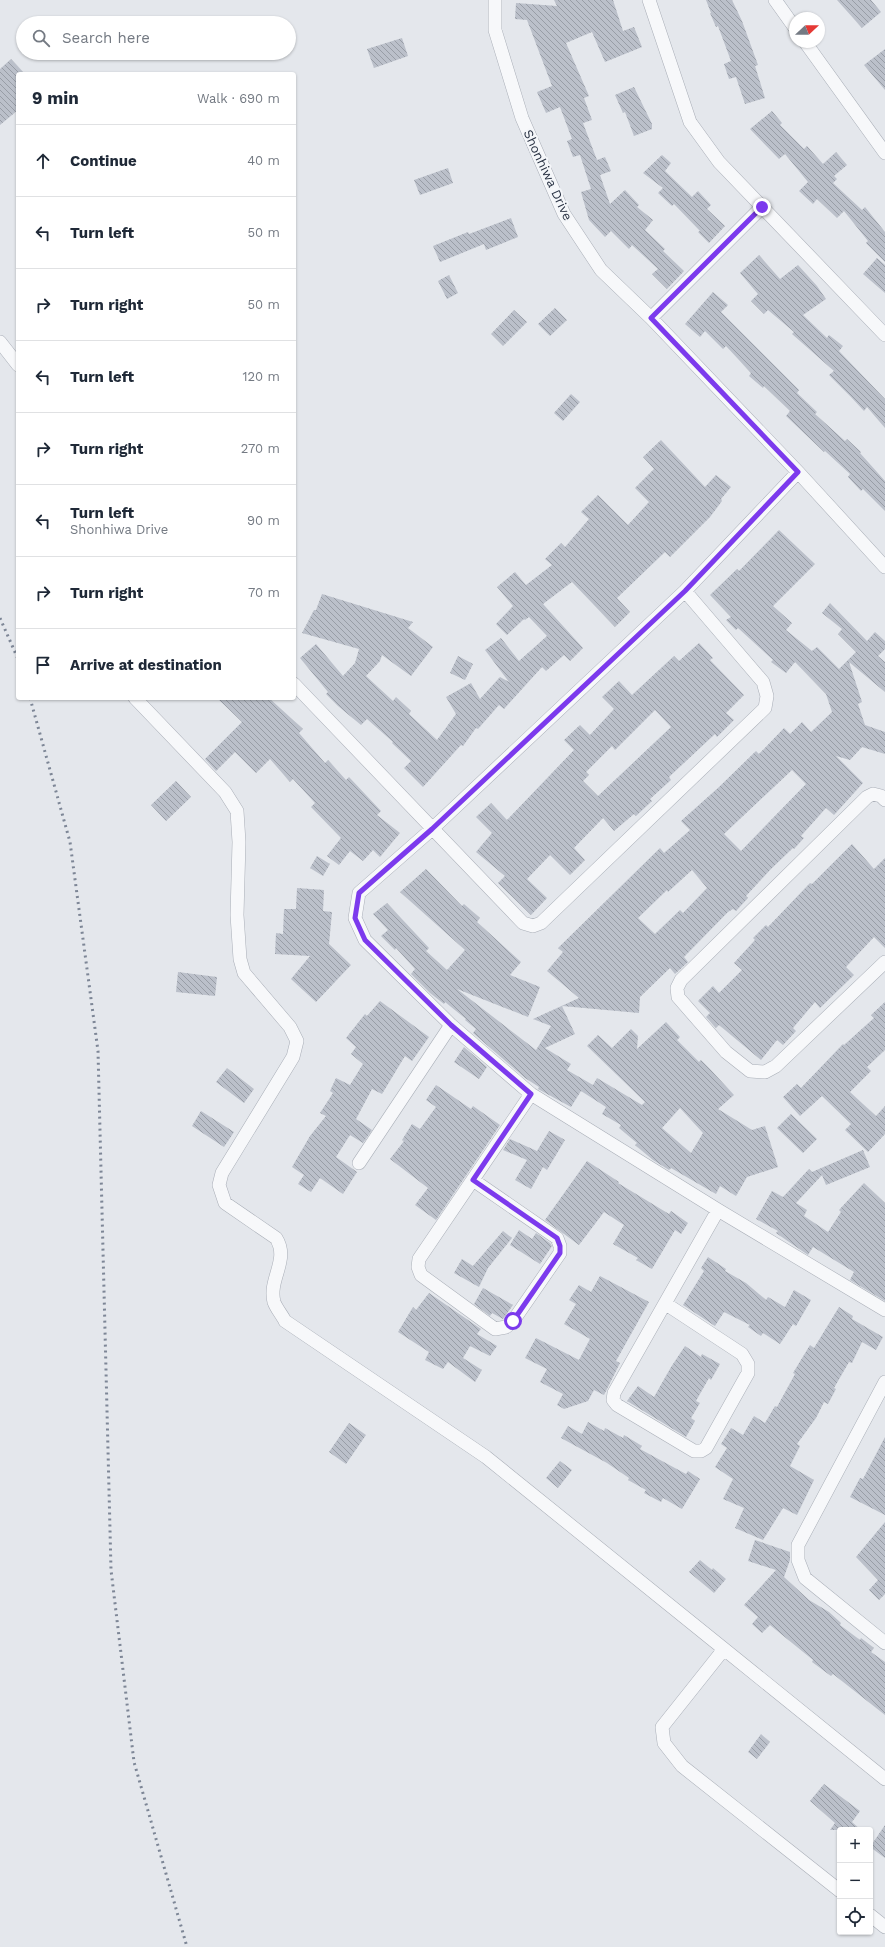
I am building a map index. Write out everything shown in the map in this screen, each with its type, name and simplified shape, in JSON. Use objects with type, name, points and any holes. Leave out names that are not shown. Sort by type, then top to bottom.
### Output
[{"type":"street","name":"Shonhiwa Drive","points":[[495,0],[495,30],[522,118],[564,214],[601,270],[651,318],[798,472],[885,567]]},
{"type":"street","points":[[649,0],[690,122],[719,162],[885,335]]},
{"type":"street","points":[[775,0],[789,20]]},
{"type":"street","points":[[809,48],[885,153]]},
{"type":"street","points":[[651,318],[762,207]]},
{"type":"street","points":[[0,342],[16,362]]},
{"type":"street","points":[[798,472],[685,591],[432,829],[359,893],[355,918],[365,940],[451,1025],[531,1094],[718,1210],[885,1310]]},
{"type":"street","points":[[296,686],[523,923],[533,926],[541,923],[765,708],[768,696],[763,682],[685,591]]},
{"type":"street","points":[[137,700],[225,792],[237,811],[239,842],[237,915],[240,959],[244,972],[290,1027],[297,1041],[292,1057],[222,1173],[219,1185],[225,1202],[276,1238],[281,1246],[281,1256],[273,1288],[274,1302],[285,1321],[486,1456],[885,1779]]},
{"type":"street","points":[[885,800],[881,796],[873,794],[867,797],[681,980],[677,988],[678,997],[726,1052],[750,1071],[765,1072],[776,1066],[885,962]]},
{"type":"street","points":[[359,1163],[451,1025]]},
{"type":"street","points":[[473,1180],[557,1238],[560,1246],[560,1253],[513,1321],[506,1327],[495,1329],[421,1275],[418,1267],[419,1260],[531,1094]]},
{"type":"street","points":[[666,1304],[742,1354],[748,1364],[748,1372],[706,1448],[701,1451],[694,1451],[617,1405],[613,1400],[614,1393],[666,1304],[718,1210]]},
{"type":"street","points":[[885,1382],[798,1545],[798,1560],[805,1578],[885,1643]]},
{"type":"street","points":[[724,1649],[662,1727],[664,1743],[682,1766],[837,1889]]},
{"type":"street","points":[[873,1917],[885,1927]]},
{"type":"building","points":[[554,0],[613,0],[623,31],[634,27],[642,47],[605,62],[592,32],[566,43],[589,96],[584,98],[592,120],[583,123],[597,160],[605,157],[611,171],[600,175],[610,204],[625,190],[639,205],[637,207],[653,220],[645,230],[665,249],[663,251],[684,271],[667,289],[652,274],[658,269],[632,245],[629,249],[611,231],[605,237],[589,220],[581,192],[591,189],[580,155],[573,157],[567,141],[572,139],[560,107],[546,113],[537,92],[552,86],[527,20],[515,19],[516,3],[557,6]]},
{"type":"building","points":[[706,0],[732,0],[742,21],[758,65],[755,66],[765,98],[745,104],[736,77],[729,79],[724,64],[731,61],[718,26],[716,27]]},
{"type":"building","points":[[837,0],[871,0],[881,12],[862,28]]},
{"type":"building","points":[[402,38],[408,56],[374,68],[367,49]]},
{"type":"building","points":[[885,49],[885,90],[864,65]]},
{"type":"building","points":[[11,59],[23,72],[16,72],[16,112],[0,125],[0,69]]},
{"type":"building","points":[[634,87],[652,124],[652,129],[634,136],[625,112],[623,113],[615,95]]},
{"type":"building","points":[[772,111],[782,123],[780,125],[804,149],[807,146],[823,164],[836,152],[847,165],[834,176],[837,179],[833,183],[862,210],[865,207],[885,232],[885,262],[866,243],[868,241],[844,211],[837,218],[817,199],[813,204],[799,191],[808,182],[785,154],[779,159],[750,129]]},
{"type":"building","points":[[662,155],[671,163],[665,171],[692,197],[698,191],[711,205],[707,209],[725,226],[709,243],[698,232],[700,231],[674,204],[672,206],[658,193],[663,188],[643,173]]},
{"type":"building","points":[[448,168],[453,183],[420,195],[414,180]]},
{"type":"building","points":[[511,218],[518,237],[486,250],[484,244],[440,262],[433,246],[468,232],[469,234]]},
{"type":"building","points":[[759,255],[780,279],[798,265],[817,286],[826,299],[803,315],[827,338],[829,335],[843,346],[839,351],[885,399],[885,428],[867,407],[864,411],[829,375],[834,371],[792,334],[794,332],[768,310],[764,314],[751,301],[758,294],[740,273]]},
{"type":"building","points":[[877,258],[885,265],[885,293],[863,274]]},
{"type":"building","points":[[449,275],[458,293],[447,299],[438,281]]},
{"type":"building","points":[[713,292],[728,305],[721,312],[799,390],[797,393],[817,412],[815,414],[845,441],[847,439],[861,452],[860,453],[885,481],[885,511],[863,489],[861,491],[848,477],[850,474],[786,416],[790,411],[764,386],[763,388],[749,376],[751,373],[726,346],[723,349],[705,331],[700,337],[685,324]]},
{"type":"building","points":[[555,308],[567,320],[550,336],[538,324]]},
{"type":"building","points":[[514,310],[527,322],[503,346],[491,334]]},
{"type":"building","points":[[571,394],[580,402],[563,421],[554,413]]},
{"type":"building","points":[[661,440],[705,487],[716,475],[731,487],[721,499],[722,501],[710,517],[670,557],[665,552],[617,598],[630,612],[615,627],[572,582],[543,604],[583,648],[570,661],[564,655],[546,671],[542,667],[504,709],[499,705],[478,729],[476,728],[463,746],[461,745],[423,787],[404,768],[411,761],[392,743],[393,742],[367,719],[361,725],[338,706],[326,694],[328,692],[300,658],[316,644],[343,676],[355,663],[359,649],[302,633],[314,610],[316,610],[322,594],[413,622],[408,628],[433,647],[411,676],[382,655],[380,661],[366,676],[393,701],[396,697],[411,711],[409,714],[437,740],[456,714],[446,697],[471,683],[480,699],[500,677],[509,682],[485,650],[501,638],[519,661],[547,636],[529,617],[525,620],[524,619],[507,635],[496,624],[513,606],[497,587],[515,572],[526,585],[552,565],[545,559],[561,543],[565,547],[589,519],[581,512],[598,495],[628,525],[649,502],[635,488],[654,469],[643,457]]},
{"type":"building","points":[[779,530],[815,564],[773,606],[792,623],[786,630],[812,651],[817,647],[839,669],[856,652],[838,634],[842,629],[822,613],[830,603],[867,641],[875,632],[885,641],[885,649],[878,656],[885,662],[885,692],[849,662],[862,702],[858,704],[865,725],[885,732],[885,754],[862,747],[850,760],[836,756],[863,783],[834,815],[826,808],[801,836],[804,838],[771,869],[746,896],[748,898],[736,911],[733,909],[728,912],[684,957],[688,962],[675,974],[670,968],[640,997],[639,1013],[562,1006],[575,1034],[545,1048],[571,1064],[567,1070],[593,1085],[597,1078],[642,1105],[645,1102],[587,1046],[598,1035],[612,1048],[631,1029],[638,1036],[637,1049],[666,1022],[680,1037],[677,1040],[699,1062],[701,1060],[734,1095],[718,1109],[752,1130],[765,1126],[778,1167],[747,1177],[736,1196],[720,1186],[716,1194],[671,1168],[669,1170],[653,1160],[635,1145],[637,1143],[619,1128],[621,1125],[602,1114],[606,1107],[581,1091],[571,1107],[538,1089],[539,1087],[525,1078],[473,1033],[476,1029],[465,1020],[466,1019],[445,1002],[444,1004],[430,993],[411,974],[415,969],[396,948],[395,950],[381,936],[388,930],[373,914],[387,903],[429,948],[426,951],[447,970],[465,950],[400,892],[426,869],[462,906],[464,904],[480,918],[477,922],[521,962],[510,975],[540,987],[528,1017],[457,989],[536,1050],[551,1026],[533,1019],[579,998],[547,971],[563,952],[558,948],[660,848],[664,853],[690,830],[681,821],[756,751],[759,754],[784,728],[790,734],[802,722],[811,732],[832,712],[826,694],[795,662],[786,673],[771,662],[773,660],[738,628],[736,630],[726,620],[731,617],[710,595],[737,569],[739,571]],"holes":[[[792,770],[806,784],[741,851],[724,834]],[[692,870],[707,888],[683,913],[680,910],[655,934],[638,918],[667,890],[668,892]],[[680,1108],[703,1133],[691,1153],[662,1128]]]},
{"type":"building","points":[[699,643],[713,658],[710,660],[744,695],[726,713],[734,720],[717,737],[715,734],[669,777],[671,780],[650,799],[652,801],[636,816],[634,814],[614,831],[603,818],[574,848],[585,860],[570,875],[550,855],[527,879],[547,898],[531,915],[498,883],[505,876],[476,852],[492,833],[476,817],[491,803],[507,820],[574,750],[564,740],[580,725],[590,735],[614,709],[602,697],[619,681],[632,695],[674,656],[679,661]],"holes":[[[655,710],[671,727],[598,796],[583,781],[589,775],[586,772],[612,746],[615,750]]]},
{"type":"building","points":[[458,656],[473,664],[465,680],[450,673]]},
{"type":"building","points":[[219,700],[271,700],[303,729],[299,733],[325,763],[328,760],[346,780],[349,777],[381,811],[377,815],[400,833],[380,857],[373,850],[363,861],[350,851],[339,865],[327,856],[341,838],[311,807],[315,803],[293,779],[290,782],[270,759],[256,773],[235,752],[216,771],[205,759],[242,722]]},
{"type":"building","points":[[176,781],[191,797],[166,821],[151,805]]},
{"type":"building","points":[[852,844],[874,869],[885,858],[885,948],[874,937],[846,967],[854,975],[820,1008],[815,1002],[793,1028],[796,1031],[783,1045],[777,1040],[761,1060],[719,1025],[716,1028],[706,1017],[710,1013],[698,1001],[713,986],[719,993],[742,970],[734,963],[755,940],[753,938],[766,925],[768,927],[810,883],[812,884]]},
{"type":"building","points":[[317,856],[330,864],[323,876],[310,868]]},
{"type":"building","points":[[297,888],[324,890],[323,911],[332,912],[329,944],[351,965],[316,1002],[291,979],[310,956],[275,954],[276,933],[283,934],[284,909],[296,909]]},
{"type":"building","points":[[178,972],[217,977],[215,996],[176,992]]},
{"type":"building","points":[[380,1001],[429,1037],[412,1061],[405,1056],[382,1094],[372,1089],[356,1119],[372,1130],[363,1143],[350,1135],[336,1157],[357,1172],[343,1194],[320,1178],[311,1192],[298,1184],[304,1175],[292,1167],[310,1136],[326,1116],[320,1113],[333,1093],[330,1091],[336,1078],[350,1085],[363,1064],[351,1054],[356,1047],[346,1038],[365,1014],[367,1016]]},
{"type":"building","points":[[885,1002],[885,1050],[867,1067],[871,1071],[850,1092],[876,1116],[885,1106],[885,1134],[868,1152],[845,1130],[851,1124],[822,1096],[800,1116],[783,1097],[797,1084],[801,1088],[843,1044],[844,1045],[874,1018],[871,1015]]},
{"type":"building","points":[[464,1047],[487,1067],[479,1079],[454,1062]]},
{"type":"building","points":[[227,1068],[254,1089],[244,1103],[216,1082]]},
{"type":"building","points":[[436,1085],[471,1109],[473,1106],[500,1125],[436,1220],[415,1205],[428,1188],[390,1159],[404,1141],[402,1140],[412,1124],[420,1129],[436,1107],[426,1100]]},
{"type":"building","points":[[201,1111],[234,1132],[224,1147],[192,1126]]},
{"type":"building","points":[[791,1114],[817,1139],[803,1153],[777,1128]]},
{"type":"building","points":[[549,1131],[565,1140],[547,1170],[543,1167],[531,1189],[515,1180],[527,1160],[503,1150],[510,1139],[537,1151]]},
{"type":"building","points":[[863,1150],[870,1167],[826,1185],[822,1175],[796,1203],[807,1210],[804,1216],[828,1232],[841,1212],[839,1210],[864,1183],[885,1203],[885,1301],[850,1280],[854,1272],[813,1247],[808,1255],[776,1233],[778,1231],[756,1219],[772,1191],[783,1197],[809,1169],[812,1172]]},
{"type":"building","points":[[587,1161],[619,1182],[618,1183],[669,1214],[671,1211],[688,1223],[681,1234],[675,1230],[652,1269],[636,1260],[638,1258],[613,1244],[624,1225],[604,1212],[579,1245],[545,1220]]},
{"type":"building","points":[[519,1230],[532,1239],[536,1233],[552,1246],[540,1264],[510,1245]]},
{"type":"building","points":[[503,1231],[512,1238],[488,1268],[479,1287],[454,1273],[462,1259],[473,1266]]},
{"type":"building","points":[[708,1257],[726,1269],[725,1271],[746,1283],[766,1300],[768,1297],[785,1307],[794,1290],[811,1300],[796,1326],[793,1324],[780,1344],[763,1333],[761,1336],[748,1327],[750,1325],[724,1312],[715,1326],[683,1305],[704,1271],[701,1268]]},
{"type":"building","points":[[600,1276],[649,1302],[616,1361],[620,1363],[604,1395],[594,1390],[588,1401],[564,1409],[557,1405],[563,1394],[540,1382],[547,1369],[525,1358],[536,1338],[579,1360],[590,1339],[564,1324],[576,1304],[569,1300],[579,1285],[591,1292]]},
{"type":"building","points":[[483,1288],[513,1305],[503,1319],[492,1313],[490,1316],[474,1304]]},
{"type":"building","points":[[429,1293],[481,1329],[477,1334],[497,1346],[490,1356],[470,1346],[463,1358],[482,1370],[475,1382],[448,1362],[443,1369],[425,1360],[429,1352],[398,1332],[413,1307],[416,1310]]},
{"type":"building","points":[[839,1307],[853,1316],[852,1319],[883,1337],[876,1350],[862,1342],[852,1363],[849,1362],[834,1388],[836,1389],[828,1404],[824,1402],[816,1418],[797,1444],[800,1446],[790,1466],[814,1480],[797,1515],[783,1508],[763,1540],[735,1528],[744,1508],[723,1499],[733,1479],[715,1467],[727,1448],[721,1444],[731,1428],[743,1435],[754,1416],[765,1423],[775,1406],[777,1407],[795,1374],[793,1373],[810,1345],[814,1348]]},
{"type":"building","points":[[685,1346],[701,1357],[702,1354],[720,1364],[711,1380],[709,1378],[696,1401],[700,1403],[691,1418],[695,1421],[686,1437],[627,1401],[638,1386],[654,1397]]},
{"type":"building","points":[[588,1422],[604,1431],[605,1428],[623,1438],[624,1435],[642,1446],[640,1449],[686,1474],[688,1471],[700,1479],[682,1509],[663,1498],[661,1502],[644,1493],[646,1490],[628,1480],[629,1478],[607,1463],[561,1438],[568,1426],[582,1434]]},
{"type":"building","points":[[349,1423],[366,1435],[346,1464],[329,1452]]},
{"type":"building","points":[[885,1437],[885,1515],[850,1497],[860,1478],[863,1479]]},
{"type":"building","points":[[560,1461],[572,1470],[558,1488],[546,1478]]},
{"type":"building","points":[[885,1522],[885,1594],[879,1600],[869,1590],[878,1580],[856,1557]]},
{"type":"building","points":[[755,1540],[790,1552],[790,1560],[784,1577],[809,1600],[829,1612],[841,1623],[840,1625],[860,1640],[861,1638],[874,1648],[871,1652],[885,1662],[885,1715],[833,1674],[831,1676],[812,1662],[813,1660],[770,1625],[762,1633],[752,1624],[758,1617],[744,1605],[776,1570],[748,1561]]},
{"type":"building","points":[[700,1560],[712,1570],[713,1568],[726,1579],[714,1593],[689,1572]]},
{"type":"building","points":[[761,1734],[770,1742],[757,1759],[748,1752]]},
{"type":"building","points":[[824,1784],[860,1811],[852,1822],[858,1827],[837,1827],[837,1830],[830,1830],[835,1823],[810,1801]]},
{"type":"building","points":[[885,1825],[885,1858],[873,1849],[873,1843]]},
{"type":"railway","points":[[0,618],[16,654]]},
{"type":"railway","points":[[31,700],[70,842],[98,1051],[111,1570],[134,1762],[187,1947]]},
{"type":"route","points":[[513,1321],[560,1253],[560,1246],[557,1238],[473,1180],[531,1094],[451,1025],[365,940],[355,918],[359,893],[432,829],[685,591],[798,472],[651,318],[762,207]]}]
